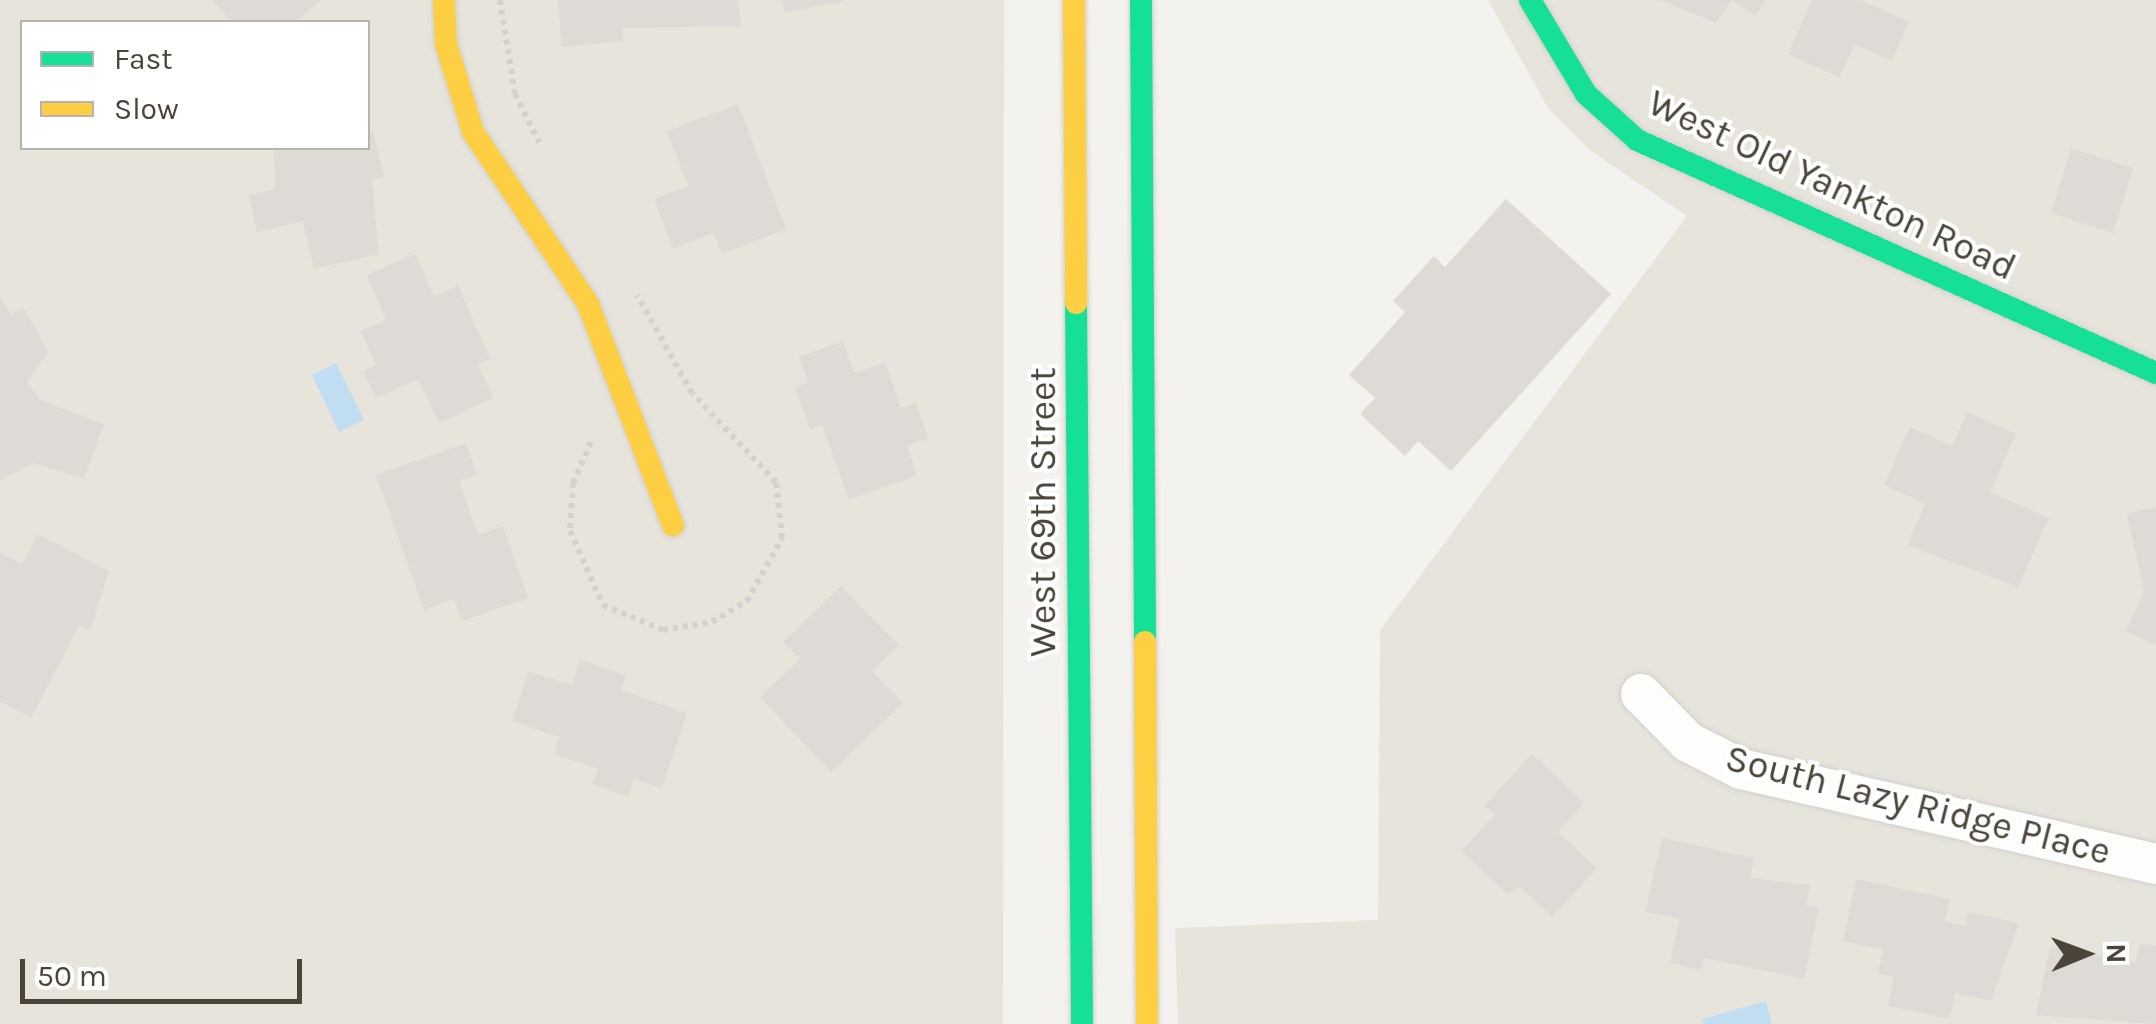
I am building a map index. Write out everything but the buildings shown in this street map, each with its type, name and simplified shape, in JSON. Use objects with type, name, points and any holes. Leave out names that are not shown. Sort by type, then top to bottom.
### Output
[{"type":"main road","points":[[444,0],[446,44],[473,132],[588,304],[674,525]]},
{"type":"main road","name":"West 69th Street","points":[[1074,0],[1082,1024]]},
{"type":"main road","points":[[1141,0],[1147,1024]]},
{"type":"main road","name":"West Old Yankton Road","points":[[1530,0],[1586,94],[1637,140],[2156,373]]},
{"type":"street","name":"South Lazy Ridge Place","points":[[1641,694],[1688,742],[1741,768],[2156,864]]},
{"type":"shaded area","points":[[0,0],[1004,0],[1003,1024],[0,1024]]},
{"type":"shaded area","points":[[1488,0],[2156,0],[2156,1024],[1178,1024],[1175,928],[1378,920],[1380,630],[1687,216],[1591,151],[1548,108]]},
{"type":"water","points":[[336,363],[364,420],[339,432],[312,375]]},
{"type":"water","points":[[1766,1001],[1772,1024],[1704,1024],[1702,1019]]},
{"type":"traffic: fast","points":[[1141,0],[1145,642]]},
{"type":"traffic: fast","points":[[1530,0],[1586,94],[1637,140],[2156,373]]},
{"type":"traffic: fast","points":[[1076,303],[1082,1024]]},
{"type":"traffic: slow","points":[[444,0],[446,44],[473,132],[588,304],[673,525]]},
{"type":"traffic: slow","points":[[1074,0],[1076,303]]},
{"type":"traffic: slow","points":[[1145,642],[1147,1024]]}]
